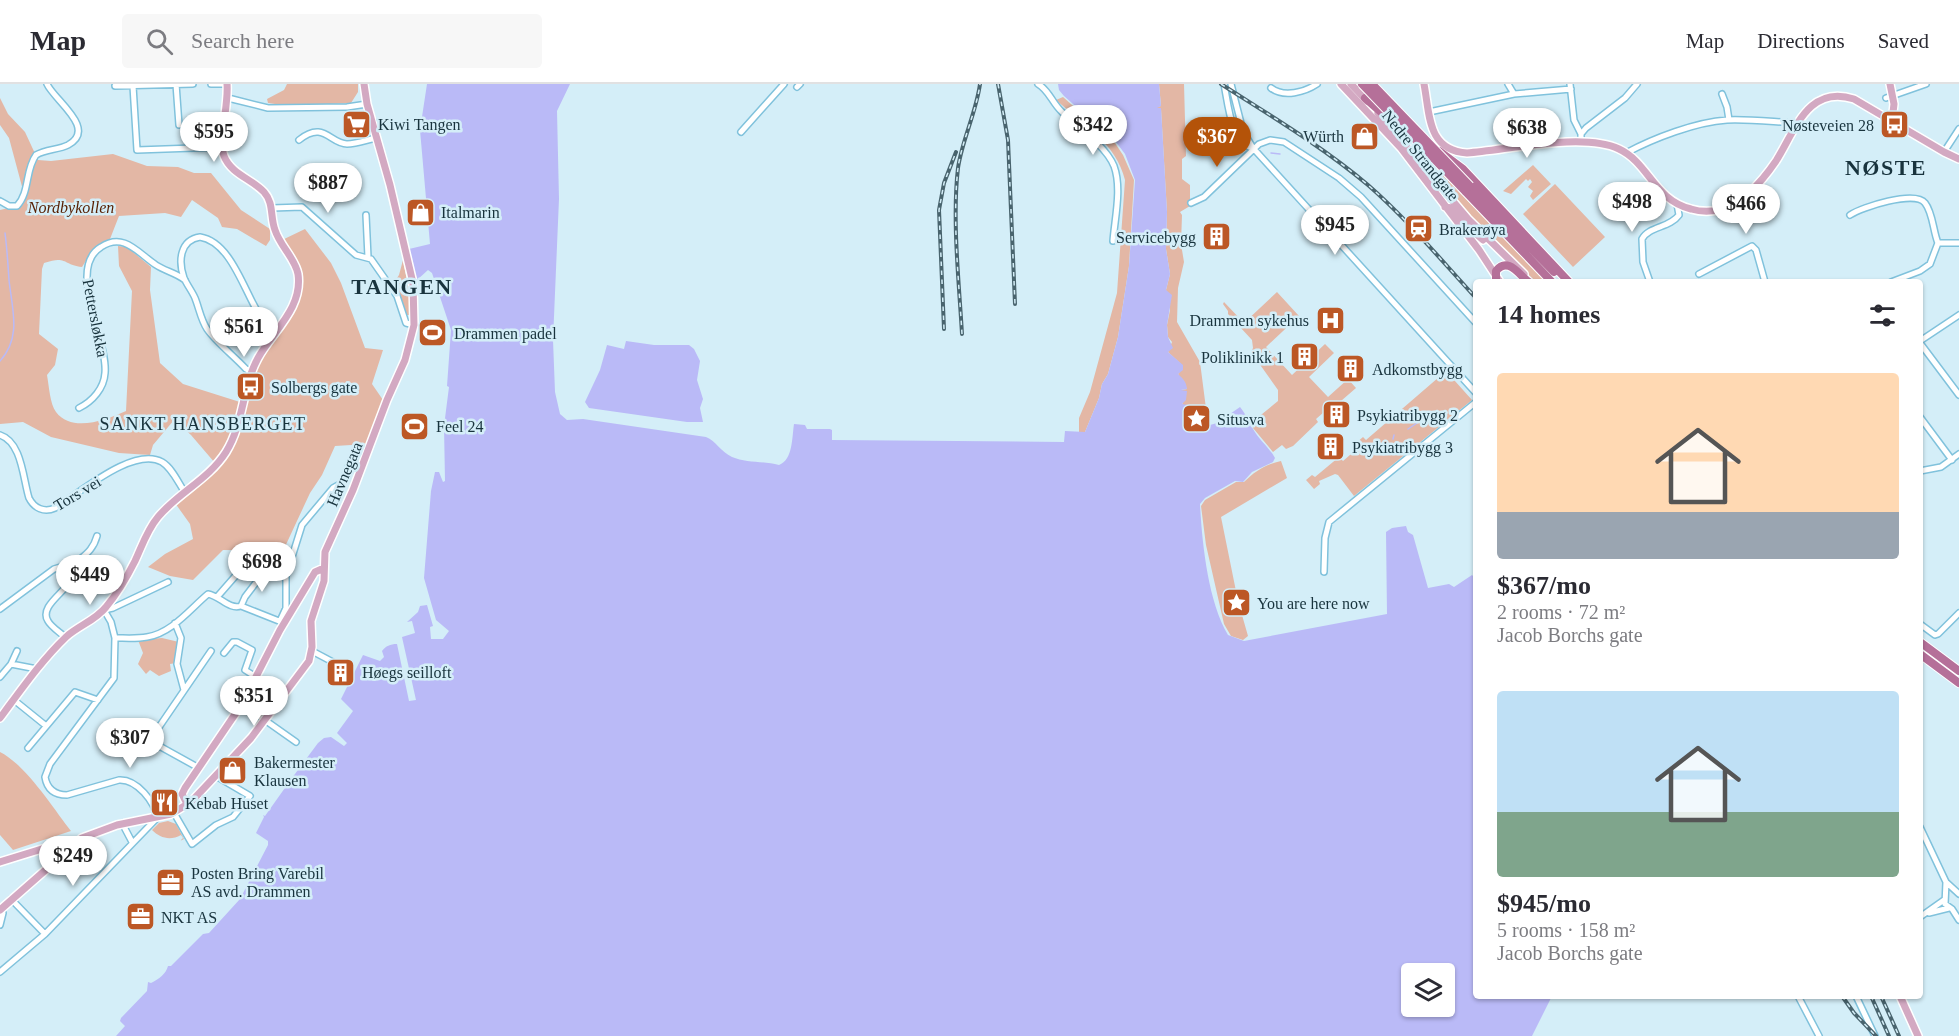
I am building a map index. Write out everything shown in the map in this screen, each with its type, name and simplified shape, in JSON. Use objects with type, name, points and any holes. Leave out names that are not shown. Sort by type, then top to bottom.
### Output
[{"type":"highway","points":[[1362,84],[1560,279]]},
{"type":"highway","points":[[1372,84],[1549,279]]},
{"type":"highway","points":[[1365,98],[1390,120],[1427,142],[1463,169],[1566,279]]},
{"type":"highway","points":[[1497,279],[1499,267],[1508,265],[1526,279]]},
{"type":"highway","points":[[1923,644],[1959,671]]},
{"type":"highway","points":[[1923,656],[1959,683]]},
{"type":"main road","points":[[0,718],[37,669],[66,638],[104,610],[130,571],[149,529],[164,510],[214,467],[226,452],[239,423],[252,372],[258,358],[295,301],[298,274],[275,233],[269,199],[263,191],[228,163],[222,147],[228,98],[227,84]]},
{"type":"main road","name":"Havnegata","points":[[312,651],[311,621],[324,581],[325,552],[357,480],[387,400],[405,360],[414,325],[413,283],[367,104],[364,84]]},
{"type":"main road","name":"Nedre Strandgate","points":[[1341,84],[1394,140],[1482,255],[1496,279]]},
{"type":"main road","name":"Nedre Strandgate","points":[[1351,84],[1474,226],[1496,246]]},
{"type":"main road","points":[[1424,84],[1433,133],[1437,140],[1450,149],[1460,152],[1581,137],[1626,153],[1662,194],[1690,209],[1710,211],[1725,208],[1738,201],[1759,183],[1770,169],[1797,123],[1812,104],[1824,96],[1835,94],[1854,99],[1959,159]]},
{"type":"main road","points":[[1889,119],[1890,84]]},
{"type":"main road","points":[[1437,183],[1445,198],[1445,207],[1451,207],[1469,228],[1488,244],[1496,246],[1527,279]]},
{"type":"main road","points":[[187,804],[183,791],[243,705],[282,622],[315,572],[324,568]]},
{"type":"main road","points":[[0,910],[69,847],[87,836],[122,824],[174,813],[187,804],[266,721],[304,669],[312,651]]},
{"type":"main road","points":[[0,862],[58,844],[69,847]]},
{"type":"main road","points":[[1901,999],[1918,1036]]},
{"type":"street","points":[[0,201],[9,206],[17,206],[24,194],[31,164],[36,155],[69,144],[77,135],[77,123],[56,98],[48,84]]},
{"type":"street","points":[[176,84],[178,125]]},
{"type":"street","points":[[115,86],[193,84]]},
{"type":"street","points":[[211,84],[227,84]]},
{"type":"street","points":[[741,132],[784,84]]},
{"type":"street","points":[[1038,84],[1049,94],[1057,107],[1104,150],[1113,164],[1117,177],[1113,241]]},
{"type":"street","points":[[1224,84],[1237,138],[1247,147],[1253,148]]},
{"type":"street","points":[[1232,84],[1243,131],[1253,148],[1473,390]]},
{"type":"street","points":[[1271,88],[1283,94],[1317,84]]},
{"type":"street","points":[[1508,84],[1514,94]]},
{"type":"street","points":[[1581,137],[1586,128],[1625,98],[1637,84]]},
{"type":"street","points":[[1891,98],[1926,84]]},
{"type":"street","points":[[133,86],[136,150],[222,147]]},
{"type":"street","points":[[1429,112],[1514,94],[1570,86],[1575,120],[1581,137]]},
{"type":"street","points":[[1722,94],[1729,120]]},
{"type":"street","points":[[228,98],[268,108],[348,107],[367,104]]},
{"type":"street","points":[[1626,153],[1693,126],[1729,120],[1797,123]]},
{"type":"street","points":[[1944,152],[1959,129]]},
{"type":"street","points":[[299,140],[315,133],[328,134],[343,144],[349,145],[376,138]]},
{"type":"street","points":[[1191,203],[1203,197],[1253,148],[1270,140],[1284,142],[1339,178],[1361,197],[1473,320]]},
{"type":"street","points":[[1850,215],[1872,205],[1908,199],[1920,199],[1927,205],[1938,243],[1935,255],[1930,264],[1920,271],[1899,279]]},
{"type":"street","points":[[1649,279],[1642,258],[1642,239],[1648,232],[1677,219],[1679,215],[1677,204]]},
{"type":"street","points":[[272,208],[302,207],[356,255],[368,257]]},
{"type":"street","points":[[366,215],[368,257],[397,296],[406,323],[414,325]]},
{"type":"street","points":[[252,372],[246,369],[207,329],[194,295],[184,280],[181,260],[185,245],[197,238],[210,240],[227,257],[246,286],[259,314],[278,328]]},
{"type":"street","name":"Pettersløkka","points":[[79,408],[96,395],[104,380],[105,371],[103,346],[87,279],[87,265],[92,255],[108,243],[126,243],[184,280]]},
{"type":"street","points":[[1938,243],[1959,243]]},
{"type":"street","points":[[1699,274],[1752,246],[1756,250],[1764,279]]},
{"type":"street","points":[[1923,340],[1958,317]]},
{"type":"street","points":[[1923,346],[1959,395]]},
{"type":"street","points":[[1324,572],[1325,538],[1329,522],[1473,404]]},
{"type":"street","points":[[1923,421],[1952,460]]},
{"type":"street","name":"Tors vei","points":[[0,435],[6,437],[14,445],[29,498],[33,505],[40,509],[55,508],[121,466],[137,460],[153,459],[164,464],[184,491]]},
{"type":"street","points":[[1923,470],[1941,467],[1959,454]]},
{"type":"street","points":[[114,638],[150,637],[175,623],[210,594],[234,607],[241,606],[282,622],[286,608],[286,576],[302,525],[333,488],[342,483],[350,462]]},
{"type":"street","points":[[70,569],[89,553],[97,536]]},
{"type":"street","points":[[0,609],[54,569],[64,566],[70,569],[71,581],[48,606],[45,614],[47,621],[66,638]]},
{"type":"street","points":[[241,606],[264,572]]},
{"type":"street","points":[[217,597],[238,573]]},
{"type":"street","points":[[0,972],[45,934],[157,818],[153,804],[127,780],[59,795],[54,793],[46,783],[45,777],[50,764],[114,678],[114,638],[111,622],[104,610],[168,582]]},
{"type":"street","points":[[1923,626],[1935,635],[1938,634],[1959,613]]},
{"type":"street","points":[[175,623],[181,638],[177,664],[184,690]]},
{"type":"street","points":[[224,653],[233,642],[252,650],[245,670],[256,677]]},
{"type":"street","points":[[0,677],[11,664],[17,651]]},
{"type":"street","points":[[199,768],[152,742],[157,730],[211,651]]},
{"type":"street","points":[[312,651],[346,669]]},
{"type":"street","points":[[11,664],[37,669]]},
{"type":"street","points":[[28,748],[75,692],[98,700]]},
{"type":"street","points":[[225,692],[296,742]]},
{"type":"street","points":[[14,699],[45,725]]},
{"type":"street","points":[[174,813],[192,844],[216,825],[233,818],[250,796],[216,776]]},
{"type":"street","points":[[122,824],[132,842]]},
{"type":"street","points":[[1923,833],[1946,882],[1958,893]]},
{"type":"street","points":[[1946,882],[1945,899],[1959,920]]},
{"type":"street","points":[[1923,915],[1945,899],[1948,894],[1958,893]]},
{"type":"street","points":[[11,899],[45,934]]},
{"type":"street","points":[[1923,916],[1959,907]]},
{"type":"street","points":[[0,910],[3,913],[0,925]]},
{"type":"street","points":[[1800,999],[1819,1036]]},
{"type":"street","points":[[1858,999],[1875,1036]]},
{"type":"green space","points":[[287,84],[358,84],[358,92],[351,103],[289,106],[268,103],[267,99],[284,90]]},
{"type":"green space","points":[[1159,84],[1184,84],[1186,156],[1182,159],[1182,179],[1190,185],[1190,206],[1180,212],[1184,262],[1178,288],[1177,322],[1200,362],[1208,424],[1193,423],[1190,413],[1192,410],[1188,405],[1182,405],[1186,391],[1181,392],[1181,390],[1187,389],[1178,374],[1183,366],[1168,352],[1172,342],[1168,337],[1167,325],[1170,310],[1166,290],[1170,274],[1166,249],[1167,212],[1161,109],[1157,109],[1161,106]]},
{"type":"green space","points":[[1063,97],[1115,143],[1134,180],[1129,266],[1118,337],[1108,374],[1102,384],[1099,398],[1085,432],[1079,432],[1079,418],[1090,392],[1117,293],[1125,180],[1121,167],[1107,145],[1056,100]]},
{"type":"green space","name":"Nordbykollen","points":[[0,98],[8,114],[25,132],[38,160],[51,161],[113,154],[147,166],[178,167],[194,173],[211,173],[241,210],[270,229],[270,240],[266,246],[237,229],[222,227],[218,218],[192,200],[181,217],[165,213],[119,216],[110,239],[92,251],[82,267],[57,260],[44,263],[42,269],[39,334],[58,349],[55,365],[47,375],[51,400],[56,412],[71,422],[90,423],[126,411],[132,291],[119,266],[118,246],[127,247],[151,267],[150,290],[160,363],[183,384],[243,403],[231,434],[215,463],[191,435],[174,420],[153,445],[150,455],[119,453],[51,437],[23,422],[0,424],[0,210],[17,206],[24,194],[9,138],[0,125]]},
{"type":"green space","points":[[1533,165],[1551,184],[1533,200],[1530,196],[1533,191],[1528,187],[1532,182],[1530,179],[1528,181],[1526,179],[1511,194],[1503,191]]},
{"type":"green space","points":[[1438,170],[1543,279],[1533,279],[1460,206],[1435,174]]},
{"type":"green space","points":[[1555,184],[1605,237],[1573,267],[1523,214]]},
{"type":"green space","points":[[305,229],[331,263],[341,283],[365,348],[383,350],[372,384],[383,400],[367,444],[335,446],[283,551],[223,550],[193,580],[170,576],[148,567],[165,554],[193,539],[190,524],[175,503],[226,452],[252,372],[293,307],[298,274],[280,241]]},
{"type":"green space","points":[[403,260],[409,291],[409,315],[406,315],[393,284],[399,275]]},
{"type":"green space","points":[[1277,292],[1299,316],[1266,347],[1292,375],[1325,344],[1334,353],[1309,377],[1328,397],[1348,379],[1356,388],[1326,414],[1324,412],[1316,419],[1318,422],[1293,446],[1286,449],[1282,445],[1273,452],[1251,423],[1278,401],[1278,390],[1251,352],[1252,340],[1228,314],[1223,304],[1224,302],[1244,323]]},
{"type":"green space","points":[[1446,371],[1472,400],[1354,496],[1335,474],[1319,481],[1320,484],[1314,489],[1306,480],[1312,475],[1315,477],[1339,457],[1343,461],[1358,448],[1355,444],[1363,437],[1366,440]]},
{"type":"green space","points":[[1281,461],[1287,478],[1221,517],[1238,601],[1248,636],[1243,640],[1231,636],[1224,624],[1206,545],[1201,506],[1205,500],[1236,482],[1244,482],[1261,468]]},
{"type":"green space","points":[[162,638],[179,642],[176,663],[170,664],[171,671],[159,676],[150,670],[146,674],[138,664],[143,653],[138,640]]},
{"type":"green space","points":[[0,752],[10,758],[29,777],[71,831],[13,850],[0,835]]},
{"type":"green space","points":[[168,821],[176,824],[184,839],[180,841],[183,838],[181,835],[165,838],[152,830],[159,823]]},
{"type":"water","points":[[427,84],[570,84],[557,111],[559,199],[553,340],[555,392],[560,414],[567,420],[583,419],[706,437],[732,457],[779,465],[784,462],[789,453],[794,424],[805,425],[807,429],[830,429],[832,440],[1064,442],[1065,431],[1085,432],[1099,398],[1102,384],[1108,374],[1118,337],[1129,266],[1135,180],[1125,154],[1116,142],[1064,96],[1058,84],[1159,84],[1161,106],[1157,108],[1161,108],[1167,212],[1166,249],[1170,274],[1166,290],[1172,295],[1167,325],[1168,337],[1173,348],[1168,352],[1183,365],[1183,370],[1178,374],[1185,382],[1187,389],[1181,390],[1187,391],[1186,400],[1182,404],[1192,409],[1190,413],[1193,423],[1210,425],[1217,423],[1240,407],[1255,433],[1275,458],[1273,462],[1252,472],[1243,482],[1235,481],[1205,498],[1200,504],[1207,571],[1215,606],[1228,635],[1244,641],[1387,614],[1386,532],[1392,528],[1406,526],[1408,532],[1413,535],[1428,588],[1449,584],[1454,587],[1473,576],[1473,999],[1550,999],[1532,1036],[116,1036],[125,1026],[120,1021],[121,1018],[147,991],[148,982],[151,983],[162,976],[168,966],[171,966],[203,934],[209,933],[240,899],[268,845],[268,841],[256,833],[263,815],[265,816],[287,785],[284,780],[289,782],[324,738],[331,737],[344,746],[347,743],[337,733],[353,711],[341,699],[363,655],[380,661],[384,657],[382,651],[384,649],[397,644],[409,701],[416,700],[402,637],[415,633],[412,621],[407,622],[418,612],[420,606],[427,605],[433,626],[430,627],[431,639],[443,639],[449,631],[436,620],[424,578],[431,491],[435,472],[439,472],[443,482],[445,481],[444,426],[449,387],[447,386],[451,330],[432,273],[428,270],[417,280],[409,249],[430,244],[420,130]]},
{"type":"water","points":[[626,341],[654,345],[689,345],[694,349],[700,361],[697,380],[703,399],[700,408],[703,422],[687,422],[589,408],[585,402],[600,370],[607,345],[624,349]]},
{"type":"waterway","points":[[1271,153],[1280,154]]},
{"type":"waterway","points":[[0,361],[11,342],[14,322],[5,233]]},
{"type":"waterway","points":[[1408,429],[1429,415]]},
{"type":"waterway","points":[[1393,439],[1394,435]]},
{"type":"railway","points":[[962,334],[956,188],[960,158],[980,84]]},
{"type":"railway","points":[[998,84],[1008,140],[1015,304]]},
{"type":"railway","points":[[1221,84],[1315,145],[1368,185],[1410,226],[1473,295]]},
{"type":"railway","points":[[944,329],[939,210],[944,183],[956,152]]},
{"type":"railway","points":[[1844,999],[1876,1036]]},
{"type":"railway","points":[[1872,999],[1889,1036]]},
{"type":"railway","points":[[1882,999],[1899,1036]]},
{"type":"place","name":"Kiwi Tangen","points":[[357,124]]},
{"type":"place","name":"Nøsteveien 28","points":[[1895,125]]},
{"type":"place","name":"Würth","points":[[1365,136]]},
{"type":"place","name":"Italmarin","points":[[420,212]]},
{"type":"place","name":"Brakerøya","points":[[1418,229]]},
{"type":"place","name":"Servicebygg","points":[[1217,237]]},
{"type":"place","name":"Drammen sykehus","points":[[1330,320]]},
{"type":"place","name":"Drammen padel","points":[[433,333]]},
{"type":"place","name":"Poliklinikk 1","points":[[1305,357]]},
{"type":"place","name":"Adkomstbygg","points":[[1351,369]]},
{"type":"place","name":"Solbergs gate","points":[[250,387]]},
{"type":"place","name":"Psykiatribygg 2","points":[[1336,415]]},
{"type":"place","name":"Situsva","points":[[1196,419]]},
{"type":"place","name":"Feel 24","points":[[415,426]]},
{"type":"place","name":"Psykiatribygg 3","points":[[1331,447]]},
{"type":"place","name":"You are here now","points":[[1236,603]]},
{"type":"place","name":"Høegs seilloft","points":[[341,672]]},
{"type":"place","name":"Bakermester Klausen","points":[[233,771]]},
{"type":"place","name":"Kebab Huset","points":[[164,803]]},
{"type":"place","name":"Posten Bring Varebil AS avd. Drammen","points":[[170,882]]},
{"type":"place","name":"NKT AS","points":[[140,917]]},
{"type":"district","name":"NØSTE","points":[[1886,167]]},
{"type":"district","name":"TANGEN","points":[[402,286]]},
{"type":"district","name":"SANKT HANSBERGET","points":[[203,424]]}]
